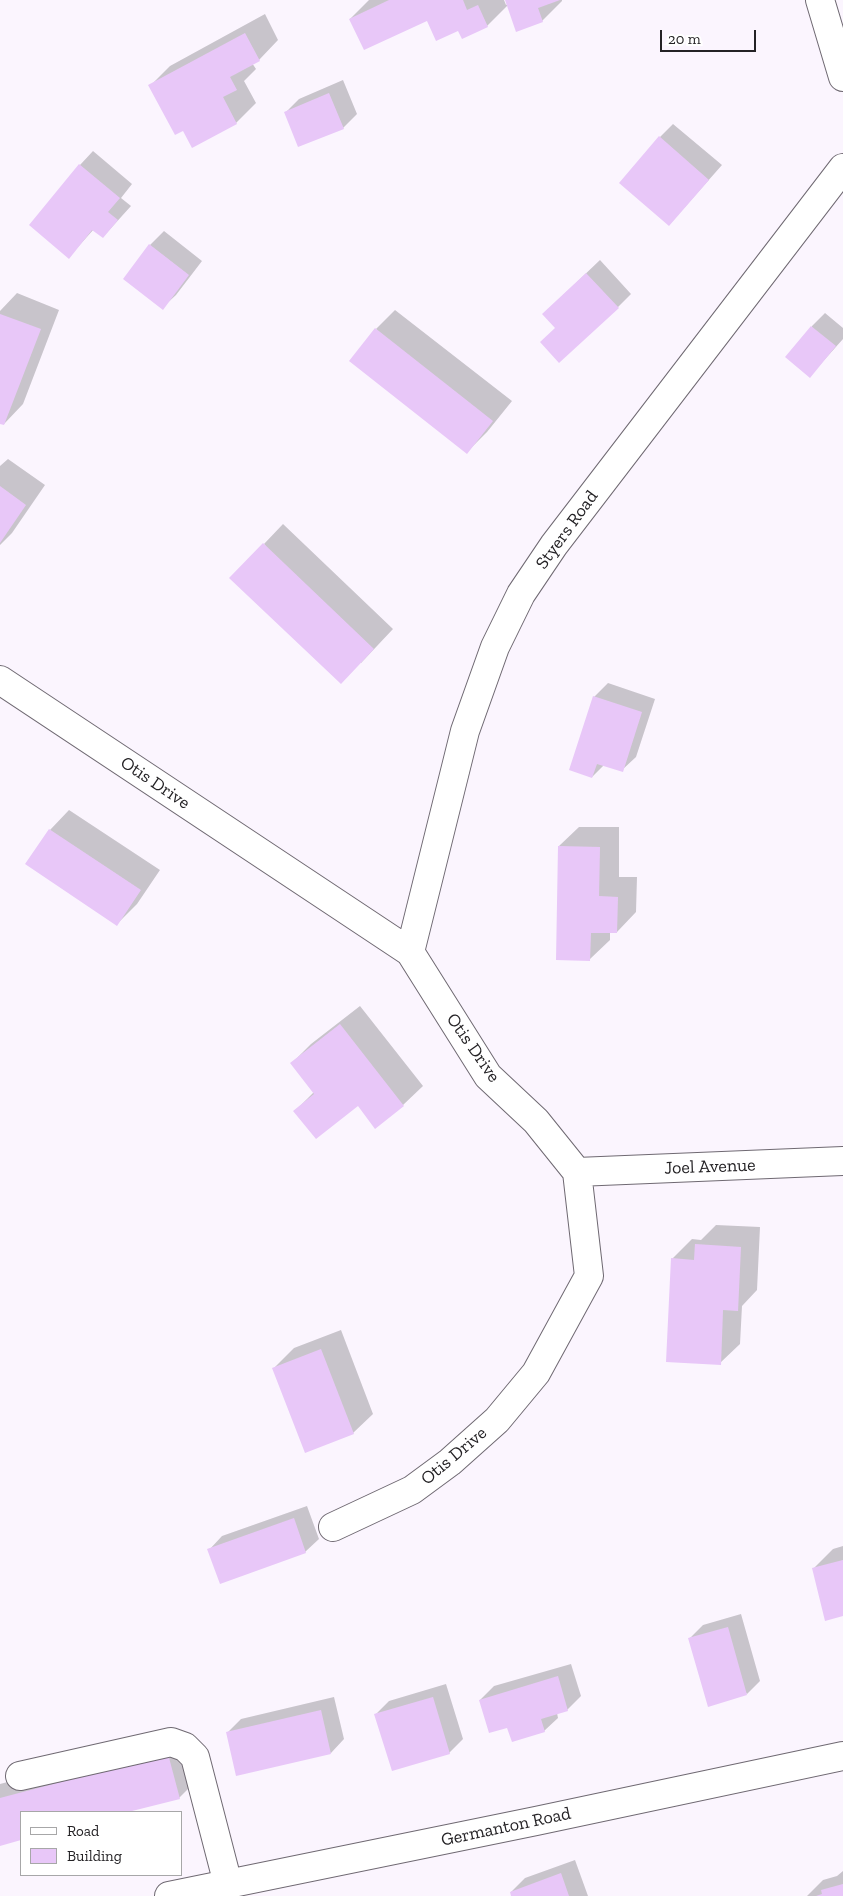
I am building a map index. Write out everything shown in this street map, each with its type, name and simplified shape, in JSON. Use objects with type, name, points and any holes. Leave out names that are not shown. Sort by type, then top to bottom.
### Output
[{"type":"street","points":[[820,0],[843,77]]},
{"type":"street","name":"Styers Road","points":[[410,952],[465,730],[495,648],[521,594],[554,545],[843,168]]},
{"type":"street","name":"Otis Drive","points":[[0,680],[410,952],[488,1076],[536,1121],[577,1172],[589,1276],[536,1373],[497,1420],[450,1462],[412,1490],[333,1527]]},
{"type":"street","name":"Joel Avenue","points":[[577,1172],[843,1161]]},
{"type":"street","points":[[20,1776],[172,1742],[185,1747],[195,1757],[228,1884]]},
{"type":"street","name":"Germanton Road","points":[[169,1896],[545,1820],[843,1756]]},
{"type":"building","points":[[389,0],[463,0],[467,10],[478,5],[488,27],[462,39],[458,31],[436,41],[427,21],[364,50],[349,19]]},
{"type":"building","points":[[505,0],[560,0],[538,8],[543,22],[516,32]]},
{"type":"building","points":[[245,33],[260,61],[230,77],[237,90],[223,97],[237,124],[192,148],[183,131],[175,135],[148,85]]},
{"type":"building","points":[[329,93],[344,129],[298,147],[284,112]]},
{"type":"building","points":[[659,136],[709,180],[669,226],[619,183]]},
{"type":"building","points":[[79,164],[120,198],[108,212],[118,220],[103,238],[92,230],[69,259],[29,225]]},
{"type":"building","points":[[149,244],[189,275],[163,310],[123,279]]},
{"type":"building","points":[[586,273],[619,308],[559,363],[540,342],[555,328],[542,314]]},
{"type":"building","points":[[0,314],[41,329],[4,425],[0,424]]},
{"type":"building","points":[[811,326],[836,346],[810,378],[785,357]]},
{"type":"building","points":[[375,328],[493,421],[467,454],[349,361]]},
{"type":"building","points":[[0,486],[26,505],[0,543]]},
{"type":"building","points":[[263,543],[374,649],[341,684],[229,578]]},
{"type":"building","points":[[593,696],[642,712],[623,772],[597,764],[592,778],[569,770]]},
{"type":"building","points":[[49,829],[141,890],[117,926],[25,864]]},
{"type":"building","points":[[558,846],[600,847],[599,896],[618,897],[617,933],[591,933],[590,961],[556,960]]},
{"type":"building","points":[[340,1024],[404,1106],[375,1129],[358,1106],[316,1139],[293,1111],[314,1094],[290,1063]]},
{"type":"building","points":[[695,1244],[741,1247],[738,1311],[723,1310],[721,1365],[666,1362],[671,1258],[694,1260]]},
{"type":"building","points":[[321,1349],[354,1434],[305,1453],[272,1368]]},
{"type":"building","points":[[294,1518],[306,1553],[220,1584],[207,1549]]},
{"type":"building","points":[[843,1560],[843,1616],[825,1621],[812,1568]]},
{"type":"building","points":[[728,1627],[747,1695],[708,1707],[688,1638]]},
{"type":"building","points":[[558,1676],[568,1711],[541,1719],[545,1732],[512,1742],[507,1728],[489,1733],[479,1700]]},
{"type":"building","points":[[433,1697],[450,1754],[392,1771],[374,1714]]},
{"type":"building","points":[[321,1710],[331,1754],[236,1776],[226,1732]]},
{"type":"building","points":[[168,1754],[180,1799],[132,1811],[20,1811],[20,1840],[0,1846],[0,1798]]},
{"type":"building","points":[[561,1873],[569,1896],[511,1896],[510,1892]]},
{"type":"building","points":[[843,1884],[843,1896],[816,1896],[822,1894],[821,1890]]}]
